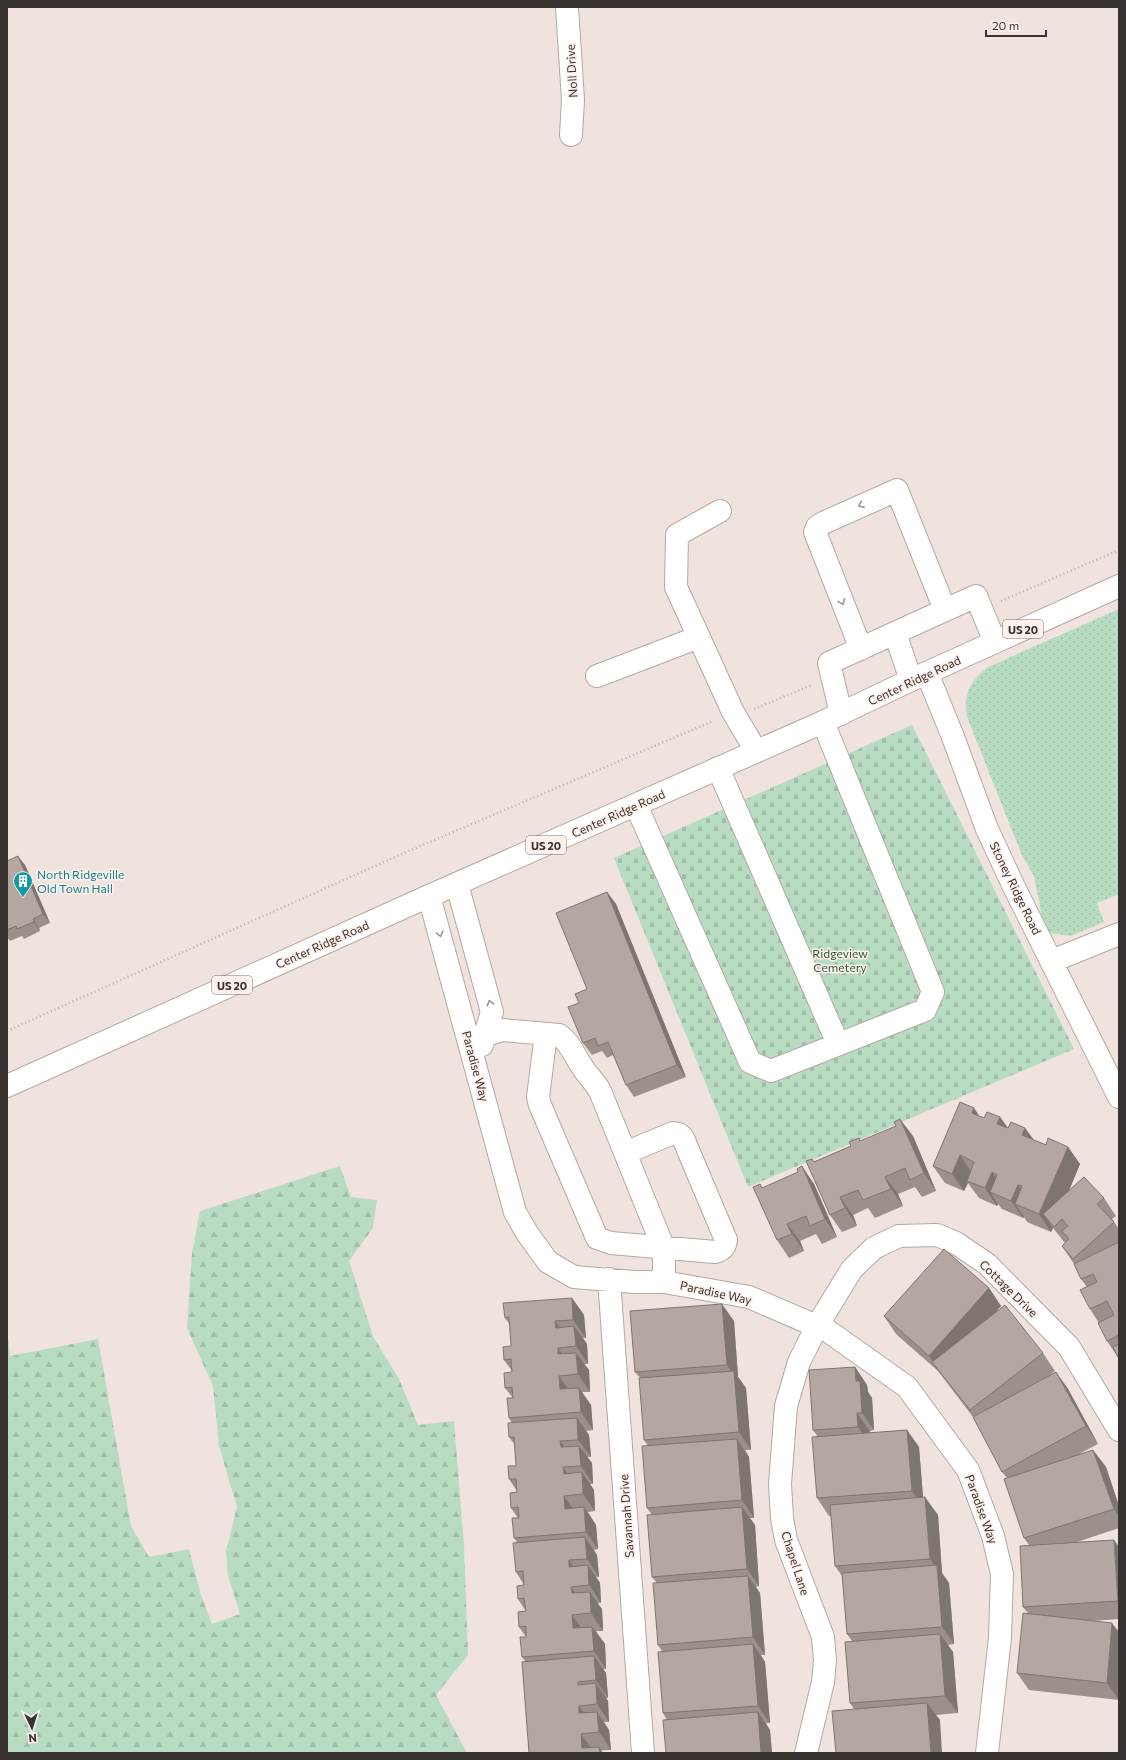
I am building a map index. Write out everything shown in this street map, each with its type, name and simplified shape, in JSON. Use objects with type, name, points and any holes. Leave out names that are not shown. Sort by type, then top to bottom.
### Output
[{"type":"street","name":"Noll Drive","points":[[567,7],[573,100],[571,135]]},
{"type":"street","points":[[861,649],[815,532],[817,527],[823,523],[897,490],[945,610]]},
{"type":"street","points":[[720,512],[677,535],[676,587],[733,712],[756,752]]},
{"type":"street","name":"Center Ridge Road","points":[[7,1086],[429,896],[636,806],[832,718],[1119,586]]},
{"type":"street","points":[[636,806],[750,1062],[771,1070],[925,1010],[932,992],[832,718],[832,677],[829,663],[976,596],[996,642]]},
{"type":"street","name":"Stoney Ridge Road","points":[[895,633],[953,737],[987,829],[1119,1097]]},
{"type":"street","points":[[598,676],[699,637]]},
{"type":"street","points":[[718,768],[838,1044]]},
{"type":"street","points":[[457,884],[492,1012],[477,1037]]},
{"type":"street","name":"Paradise Way","points":[[429,896],[477,1037],[476,1068],[516,1212],[527,1233],[548,1262],[574,1277],[664,1282],[749,1297],[828,1331],[907,1387],[968,1470],[993,1536],[1002,1574],[1000,1638],[987,1753]]},
{"type":"street","points":[[1052,961],[1119,934]]},
{"type":"street","points":[[477,1037],[504,1030],[559,1035],[565,1039],[583,1069],[595,1083],[625,1153],[664,1249],[664,1282]]},
{"type":"street","points":[[546,1034],[538,1097],[593,1232],[597,1238],[611,1243],[664,1249],[716,1252],[722,1250],[726,1240],[683,1138],[679,1134],[672,1133],[625,1153]]},
{"type":"street","name":"Cottage Drive","points":[[817,1326],[852,1269],[874,1248],[899,1236],[937,1235],[956,1243],[987,1264],[1069,1347],[1119,1430]]},
{"type":"street","name":"Savannah Drive","points":[[609,1280],[643,1753]]},
{"type":"street","name":"Chapel Lane","points":[[806,1753],[823,1682],[825,1660],[823,1638],[786,1540],[782,1518],[780,1484],[786,1406],[799,1362],[817,1326]]},
{"type":"path","points":[[7,1030],[404,853],[733,712],[746,712],[756,709],[832,677]]},
{"type":"green space","points":[[1119,609],[1119,894],[1097,903],[1104,922],[1071,936],[1050,933],[1043,921],[1034,877],[1021,853],[967,717],[967,694],[972,683],[988,667]]},
{"type":"green space","name":"Ridgeview Cemetery","points":[[912,725],[1074,1049],[748,1187],[614,858]]},
{"type":"green space","points":[[340,1166],[351,1197],[377,1200],[373,1228],[349,1261],[373,1336],[399,1379],[418,1425],[454,1421],[464,1545],[468,1655],[436,1695],[467,1753],[7,1753],[7,1327],[10,1356],[98,1339],[131,1526],[149,1557],[189,1549],[201,1595],[212,1624],[240,1614],[228,1576],[226,1551],[237,1507],[219,1446],[213,1386],[187,1328],[192,1253],[200,1211]]},
{"type":"building","name":"North Ridgeville Old Town Hall","points":[[18,856],[43,914],[33,919],[34,922],[17,929],[16,926],[7,930],[7,861]]},
{"type":"building","points":[[607,892],[677,1065],[626,1085],[608,1042],[598,1046],[595,1038],[583,1043],[568,1007],[579,1003],[575,994],[587,989],[556,913]]},
{"type":"building","points":[[960,1102],[974,1108],[972,1113],[984,1118],[987,1112],[1000,1117],[997,1124],[1008,1128],[1011,1122],[1025,1128],[1022,1135],[1046,1145],[1048,1138],[1068,1147],[1039,1214],[1015,1204],[1022,1186],[1018,1185],[1011,1201],[990,1192],[997,1175],[992,1172],[985,1188],[967,1181],[974,1162],[960,1155],[952,1174],[933,1166]]},
{"type":"building","points":[[900,1119],[924,1173],[910,1180],[905,1168],[885,1177],[891,1189],[863,1200],[858,1190],[840,1197],[845,1208],[830,1215],[806,1161],[812,1159],[814,1162],[851,1146],[849,1142],[859,1138],[860,1141],[896,1126],[894,1122]]},
{"type":"building","points":[[802,1166],[825,1219],[810,1226],[806,1216],[787,1224],[792,1234],[777,1240],[753,1187],[760,1184],[762,1188],[798,1172],[797,1169]]},
{"type":"building","points":[[1084,1177],[1104,1198],[1097,1204],[1114,1222],[1073,1259],[1062,1246],[1069,1239],[1062,1231],[1068,1226],[1062,1219],[1054,1227],[1043,1214]]},
{"type":"building","points":[[1119,1242],[1119,1335],[1107,1341],[1098,1323],[1114,1315],[1107,1301],[1090,1309],[1080,1290],[1097,1282],[1093,1274],[1081,1279],[1074,1264]]},
{"type":"building","points":[[944,1249],[989,1288],[929,1356],[884,1316]]},
{"type":"building","points":[[572,1298],[573,1320],[555,1321],[556,1328],[574,1326],[576,1346],[558,1348],[558,1354],[576,1353],[578,1374],[559,1376],[560,1389],[579,1388],[581,1412],[509,1418],[507,1398],[513,1398],[512,1387],[505,1388],[504,1373],[512,1372],[511,1359],[504,1360],[503,1347],[511,1346],[509,1317],[505,1318],[503,1303]]},
{"type":"building","points":[[722,1304],[727,1365],[635,1372],[630,1311]]},
{"type":"building","points":[[1005,1305],[1043,1353],[970,1410],[932,1362]]},
{"type":"building","points":[[1119,1344],[1119,1359],[1113,1347]]},
{"type":"building","points":[[855,1367],[856,1381],[860,1381],[862,1413],[857,1413],[858,1427],[813,1430],[809,1370]]},
{"type":"building","points":[[734,1371],[739,1432],[644,1440],[639,1378]]},
{"type":"building","points":[[1056,1372],[1086,1426],[1002,1472],[973,1417]]},
{"type":"building","points":[[577,1418],[578,1440],[560,1441],[561,1447],[579,1446],[581,1466],[563,1467],[564,1474],[582,1472],[583,1494],[564,1496],[565,1509],[584,1507],[586,1532],[514,1538],[512,1518],[519,1518],[518,1507],[511,1508],[510,1493],[517,1492],[516,1479],[509,1479],[508,1466],[516,1466],[514,1437],[509,1437],[508,1423]]},
{"type":"building","points":[[907,1430],[912,1491],[817,1498],[812,1437]]},
{"type":"building","points":[[737,1439],[742,1500],[647,1508],[642,1446]]},
{"type":"building","points":[[1093,1450],[1114,1509],[1024,1538],[1004,1479]]},
{"type":"building","points":[[925,1497],[930,1559],[835,1566],[830,1505]]},
{"type":"building","points":[[742,1507],[747,1569],[652,1577],[647,1515]]},
{"type":"building","points":[[585,1537],[587,1559],[569,1560],[569,1567],[588,1565],[589,1585],[571,1587],[572,1593],[590,1592],[591,1613],[572,1615],[573,1628],[592,1627],[594,1651],[522,1657],[520,1637],[526,1637],[526,1626],[519,1627],[518,1612],[526,1611],[524,1598],[518,1599],[517,1586],[524,1585],[523,1571],[516,1572],[513,1543]]},
{"type":"building","points":[[1114,1540],[1118,1601],[1023,1607],[1020,1546]]},
{"type":"building","points":[[937,1565],[942,1627],[847,1634],[842,1573]]},
{"type":"building","points":[[748,1576],[753,1637],[658,1645],[653,1583]]},
{"type":"building","points":[[1023,1613],[1112,1623],[1107,1683],[1017,1673]]},
{"type":"building","points":[[940,1634],[945,1696],[850,1703],[845,1642]]},
{"type":"building","points":[[753,1644],[758,1706],[663,1713],[658,1652]]},
{"type":"building","points":[[594,1656],[596,1680],[578,1682],[578,1685],[596,1683],[597,1704],[579,1706],[579,1713],[597,1712],[599,1732],[581,1734],[582,1748],[599,1747],[600,1753],[529,1753],[522,1662]]},
{"type":"building","points":[[927,1703],[931,1753],[836,1753],[832,1711]]},
{"type":"building","points":[[758,1712],[761,1753],[666,1753],[663,1720]]},
{"type":"place","name":"North Ridgeville Old Town Hall","points":[[23,898]]}]
